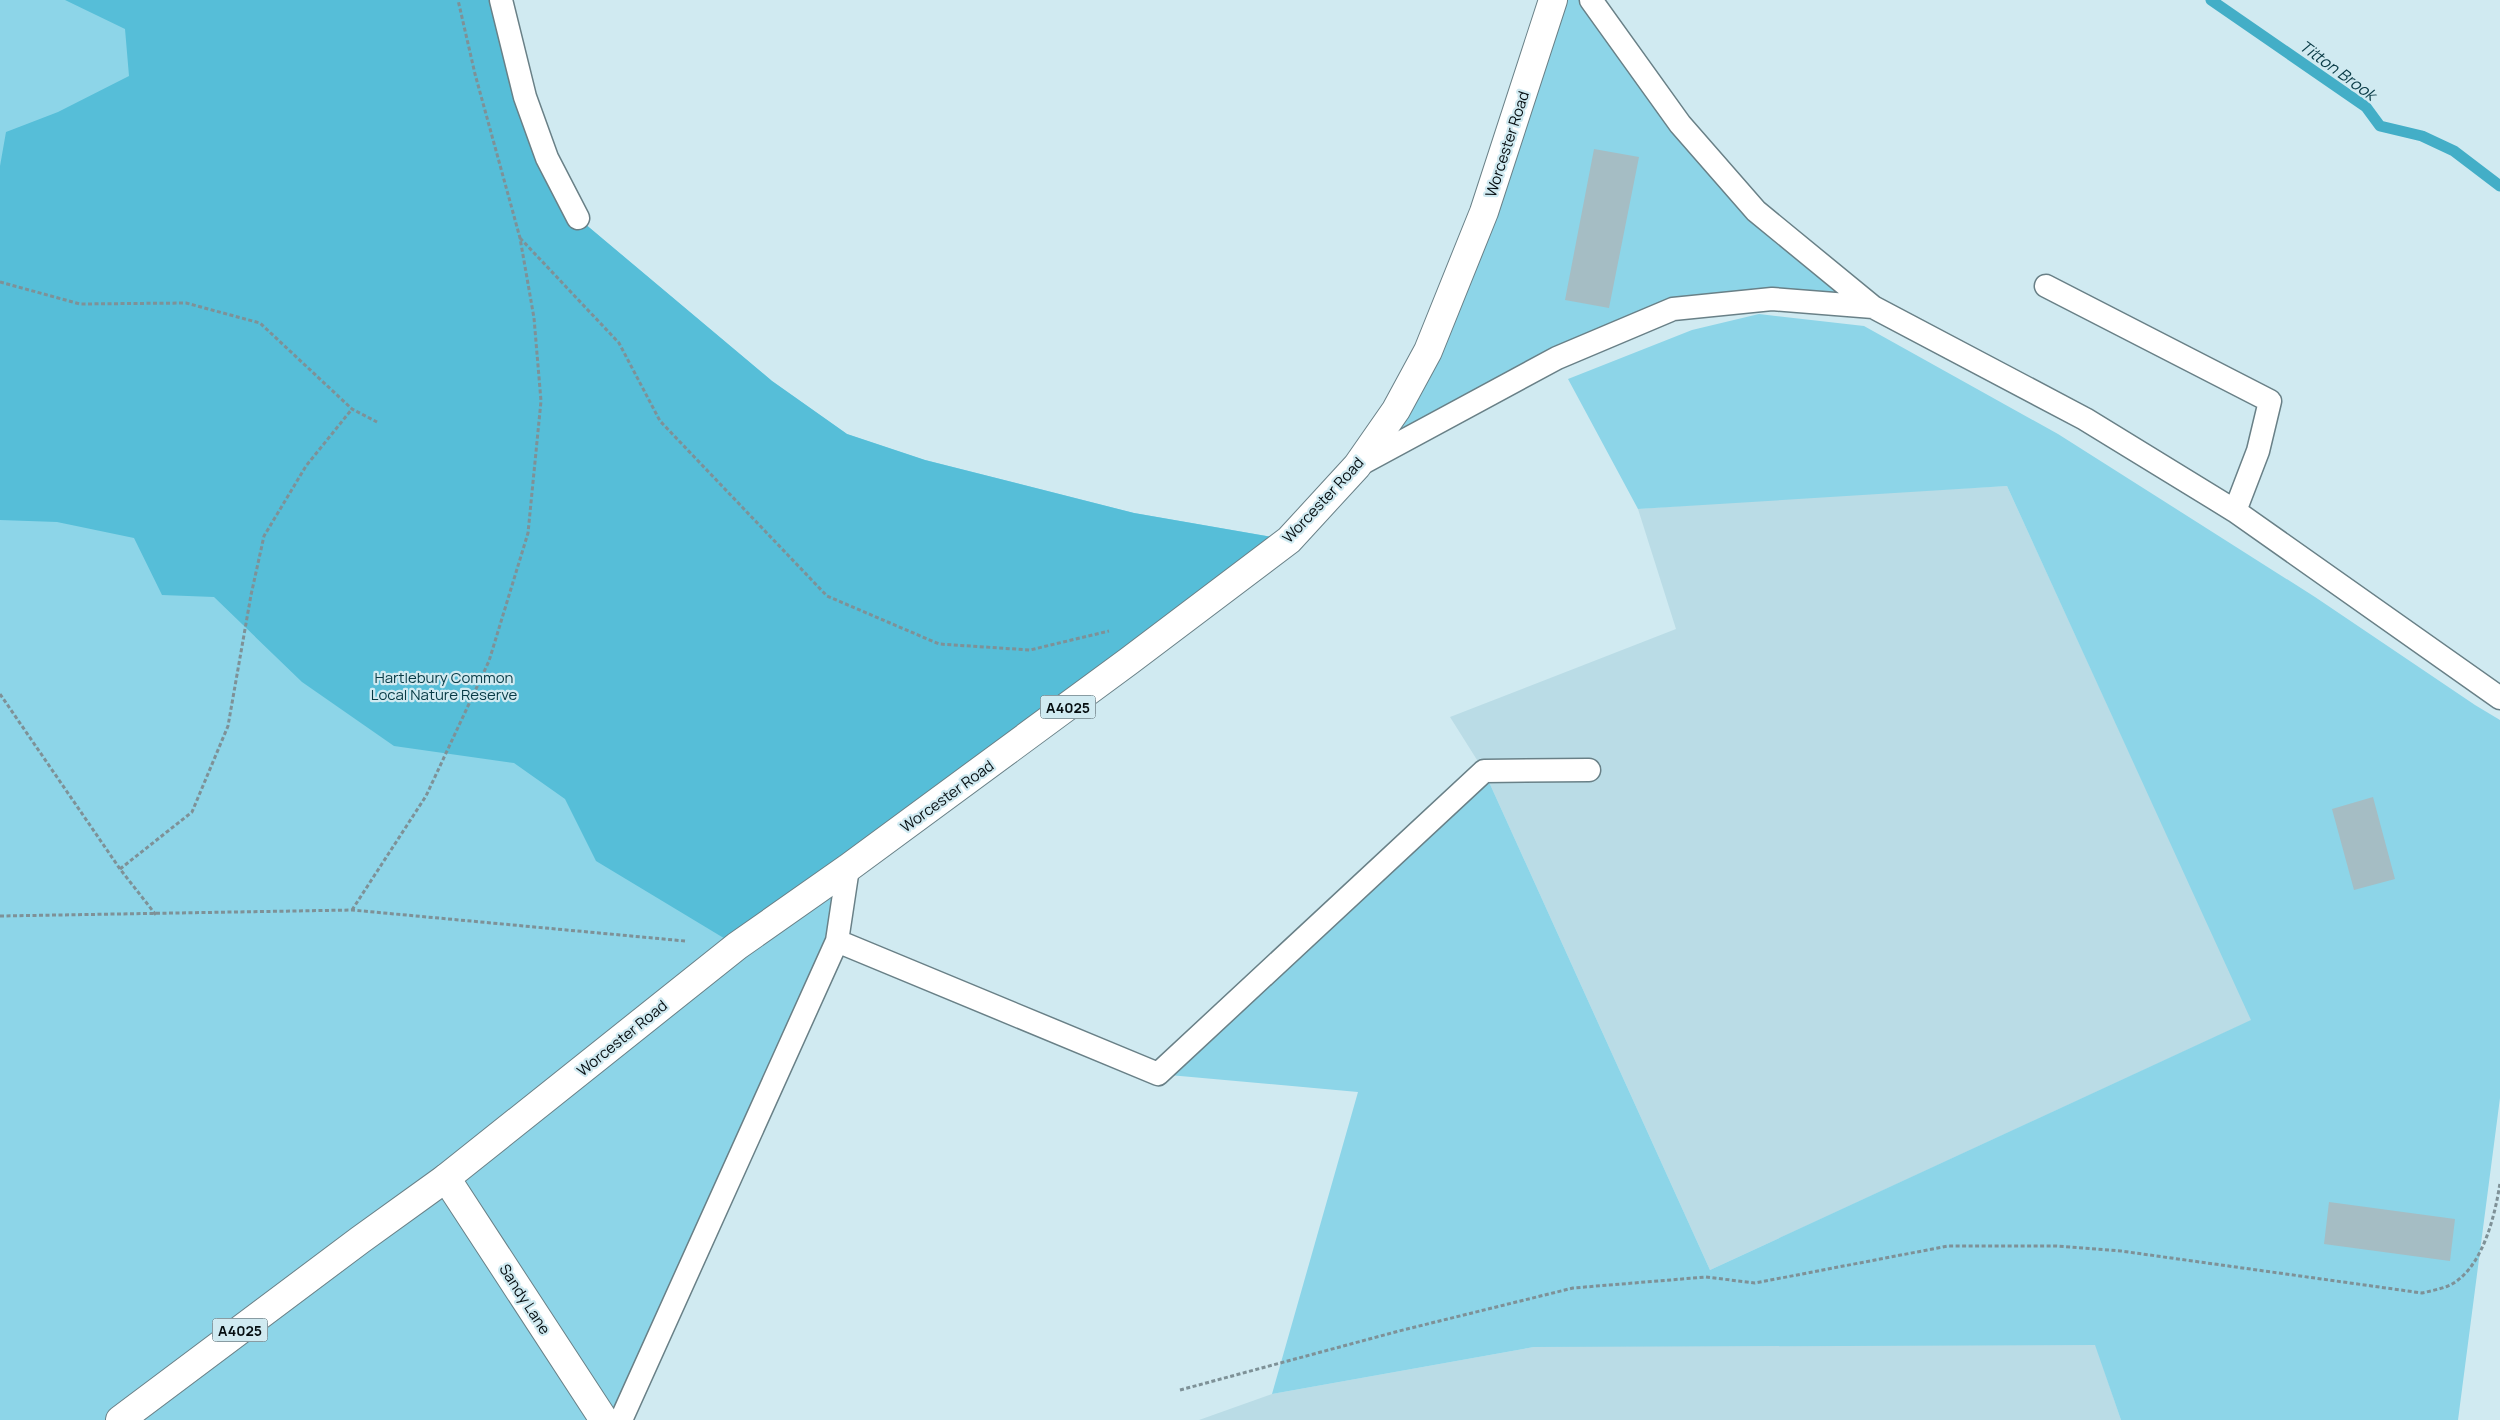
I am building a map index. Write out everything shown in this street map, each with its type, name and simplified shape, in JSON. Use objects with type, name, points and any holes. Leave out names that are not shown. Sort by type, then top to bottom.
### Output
[{"type":"main road","name":"Worcester Road","points":[[120,1420],[446,1178],[737,946],[848,868],[1129,661],[1289,540],[1357,466],[1396,410],[1428,351],[1484,212],[1554,0]]},
{"type":"main road","name":"Sandy Lane","points":[[446,1178],[604,1420]]},
{"type":"lane","points":[[501,0],[525,97],[546,158],[578,218]]},
{"type":"lane","points":[[1591,0],[1608,27],[1680,124],[1756,211],[1873,307],[2085,419],[2235,511],[2500,698]]},
{"type":"lane","points":[[2046,286],[2270,401],[2258,451],[2235,511]]},
{"type":"lane","points":[[1357,466],[1557,358],[1674,309],[1772,299],[1873,307]]},
{"type":"lane","points":[[837,941],[1158,1074],[1484,771],[1589,770]]},
{"type":"lane","points":[[622,1420],[837,941],[848,868]]},
{"type":"path","points":[[352,910],[430,787],[489,661],[528,533],[541,401],[534,318],[520,238],[475,74],[458,0]]},
{"type":"path","points":[[520,238],[619,343],[660,421],[826,596],[938,644],[1030,650],[1112,631],[1129,661]]},
{"type":"path","points":[[0,282],[80,304],[186,304],[260,323],[352,409],[377,422]]},
{"type":"path","points":[[120,869],[192,812],[228,726],[251,595],[264,536],[306,466],[352,409]]},
{"type":"path","points":[[0,694],[120,869],[156,915]]},
{"type":"path","points":[[0,916],[156,915],[352,910],[737,946]]},
{"type":"path","points":[[1180,1390],[1399,1331],[1573,1288],[1706,1277],[1755,1283],[1948,1246],[2056,1246],[2121,1251],[2422,1293],[2450,1286],[2468,1271],[2487,1237],[2499,1200],[2500,1183]]},
{"type":"shaded area","points":[[2007,486],[2252,1020],[1710,1270],[1484,771],[1450,717],[1676,629],[1638,509],[1800,497]]},
{"type":"shaded area","points":[[2092,1334],[2121,1420],[1199,1420],[1272,1394],[1534,1347]]},
{"type":"green space","name":"Hartlebury Common Local Nature Reserve","points":[[0,0],[501,0],[578,218],[772,381],[847,434],[925,460],[1134,513],[1289,540],[848,868],[837,941],[622,1420],[0,1420]]},
{"type":"green space","points":[[65,0],[501,0],[578,218],[772,381],[847,434],[925,460],[1134,513],[1289,540],[737,946],[596,861],[565,799],[514,763],[394,746],[302,682],[214,597],[162,595],[134,538],[57,522],[0,520],[0,166],[6,132],[58,112],[129,76],[125,29]]},
{"type":"green space","points":[[1554,0],[1591,0],[1680,124],[1873,307],[1673,309],[1357,466],[1396,410]]},
{"type":"green space","points":[[1759,314],[1864,326],[2058,434],[2315,597],[2500,720],[2500,1098],[2458,1420],[2121,1420],[2095,1345],[1534,1347],[1272,1394],[1358,1092],[1158,1074],[1484,771],[1710,1270],[2251,1020],[2007,486],[1638,509],[1568,379],[1692,330]]},
{"type":"building","points":[[1594,149],[1639,157],[1609,308],[1565,300]]},
{"type":"building","points":[[2373,797],[2395,879],[2354,890],[2332,809]]},
{"type":"building","points":[[2329,1202],[2455,1219],[2450,1261],[2324,1244]]},
{"type":"waterway","name":"Titton Brook","points":[[2211,0],[2366,107],[2380,126],[2422,136],[2454,151],[2500,186]]}]
